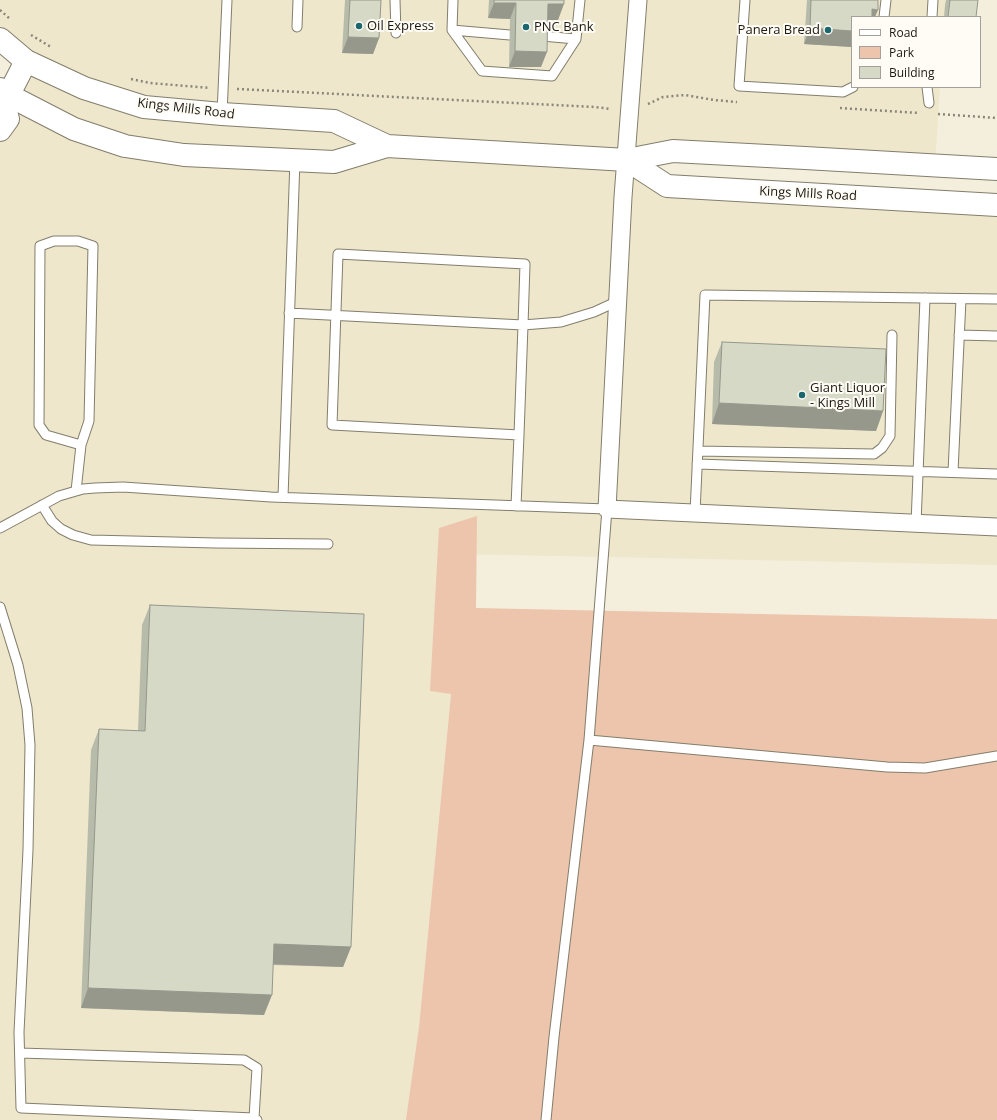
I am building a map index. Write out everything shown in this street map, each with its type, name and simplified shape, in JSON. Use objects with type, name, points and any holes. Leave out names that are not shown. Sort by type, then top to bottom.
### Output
[{"type":"main road","name":"Kings Mills Road","points":[[0,39],[26,61],[84,88],[144,107],[222,114],[334,121],[387,146]]},
{"type":"main road","points":[[0,130],[8,119],[3,98],[26,61]]},
{"type":"main road","name":"Kings Mills Road","points":[[3,98],[74,128],[125,146],[184,156],[334,162],[387,146],[627,160],[673,151],[997,169]]},
{"type":"main road","name":"Kings Mills Road","points":[[627,160],[667,186],[997,205]]},
{"type":"street","points":[[638,0],[623,197],[607,509],[997,527]]},
{"type":"lane","points":[[222,114],[227,0]]},
{"type":"lane","points":[[297,27],[298,0]]},
{"type":"lane","points":[[395,0],[396,33]]},
{"type":"lane","points":[[453,0],[452,30],[482,72],[552,76],[576,39],[580,0]]},
{"type":"lane","points":[[745,0],[739,86],[843,92],[851,88]]},
{"type":"lane","points":[[884,16],[886,0]]},
{"type":"lane","points":[[932,16],[933,0]]},
{"type":"lane","points":[[452,30],[510,35]]},
{"type":"lane","points":[[542,36],[576,39]]},
{"type":"lane","points":[[927,88],[929,103]]},
{"type":"lane","points":[[283,497],[295,160]]},
{"type":"lane","points":[[76,491],[81,445],[89,421],[93,246],[78,241],[54,241],[40,246],[39,425],[46,435],[81,445]]},
{"type":"lane","points":[[516,506],[519,435],[525,264],[338,254],[332,425],[519,435]]},
{"type":"lane","points":[[695,513],[705,295],[997,299]]},
{"type":"lane","points":[[916,524],[925,298]]},
{"type":"lane","points":[[953,472],[961,299]]},
{"type":"lane","points":[[289,313],[523,325],[561,322],[594,312],[618,301]]},
{"type":"lane","points":[[698,451],[874,454],[882,448],[890,436],[892,335]]},
{"type":"lane","points":[[959,335],[997,336]]},
{"type":"lane","points":[[697,464],[918,470],[997,474]]},
{"type":"lane","points":[[0,528],[59,496],[89,488],[123,488],[283,497],[607,509],[589,740],[554,1037],[546,1120]]},
{"type":"lane","points":[[42,505],[52,521],[61,529],[73,535],[91,540],[328,544]]},
{"type":"lane","points":[[0,607],[19,672],[27,708],[30,745],[28,843],[19,1032],[21,1108],[255,1119],[257,1068],[244,1060],[20,1053]]},
{"type":"lane","points":[[589,740],[887,767],[925,768],[997,756]]},
{"type":"path","points":[[0,10],[11,20]]},
{"type":"path","points":[[28,34],[55,50]]},
{"type":"path","points":[[127,78],[150,83],[223,88],[594,107],[630,112]]},
{"type":"shaded area","points":[[0,0],[946,0],[945,16],[851,16],[851,88],[940,88],[935,166],[628,160],[667,186],[997,205],[997,565],[458,554],[458,621],[410,1120],[0,1120],[0,130],[26,61],[0,39]]},
{"type":"green space","points":[[477,516],[476,608],[997,619],[997,1120],[406,1120],[419,1027],[451,694],[430,691],[439,528]]},
{"type":"building","points":[[350,0],[381,0],[379,38],[348,37]]},
{"type":"building","points":[[494,0],[564,0],[564,4],[548,4],[547,52],[515,51],[516,3],[494,3]]},
{"type":"building","name":"Panera Bread","points":[[811,0],[878,0],[878,10],[872,9],[872,16],[851,16],[851,31],[810,28]]},
{"type":"building","points":[[950,0],[978,0],[976,16],[948,16]]},
{"type":"building","points":[[722,342],[886,349],[883,411],[719,403]]},
{"type":"building","points":[[150,605],[364,614],[351,947],[274,944],[272,995],[88,988],[99,729],[145,731]]},
{"type":"place","name":"Oil Express","points":[[359,26]]},
{"type":"place","name":"PNC Bank","points":[[526,27]]},
{"type":"place","name":"Panera Bread","points":[[828,30]]},
{"type":"place","name":"Giant Liquor - Kings Mill","points":[[802,395]]}]
